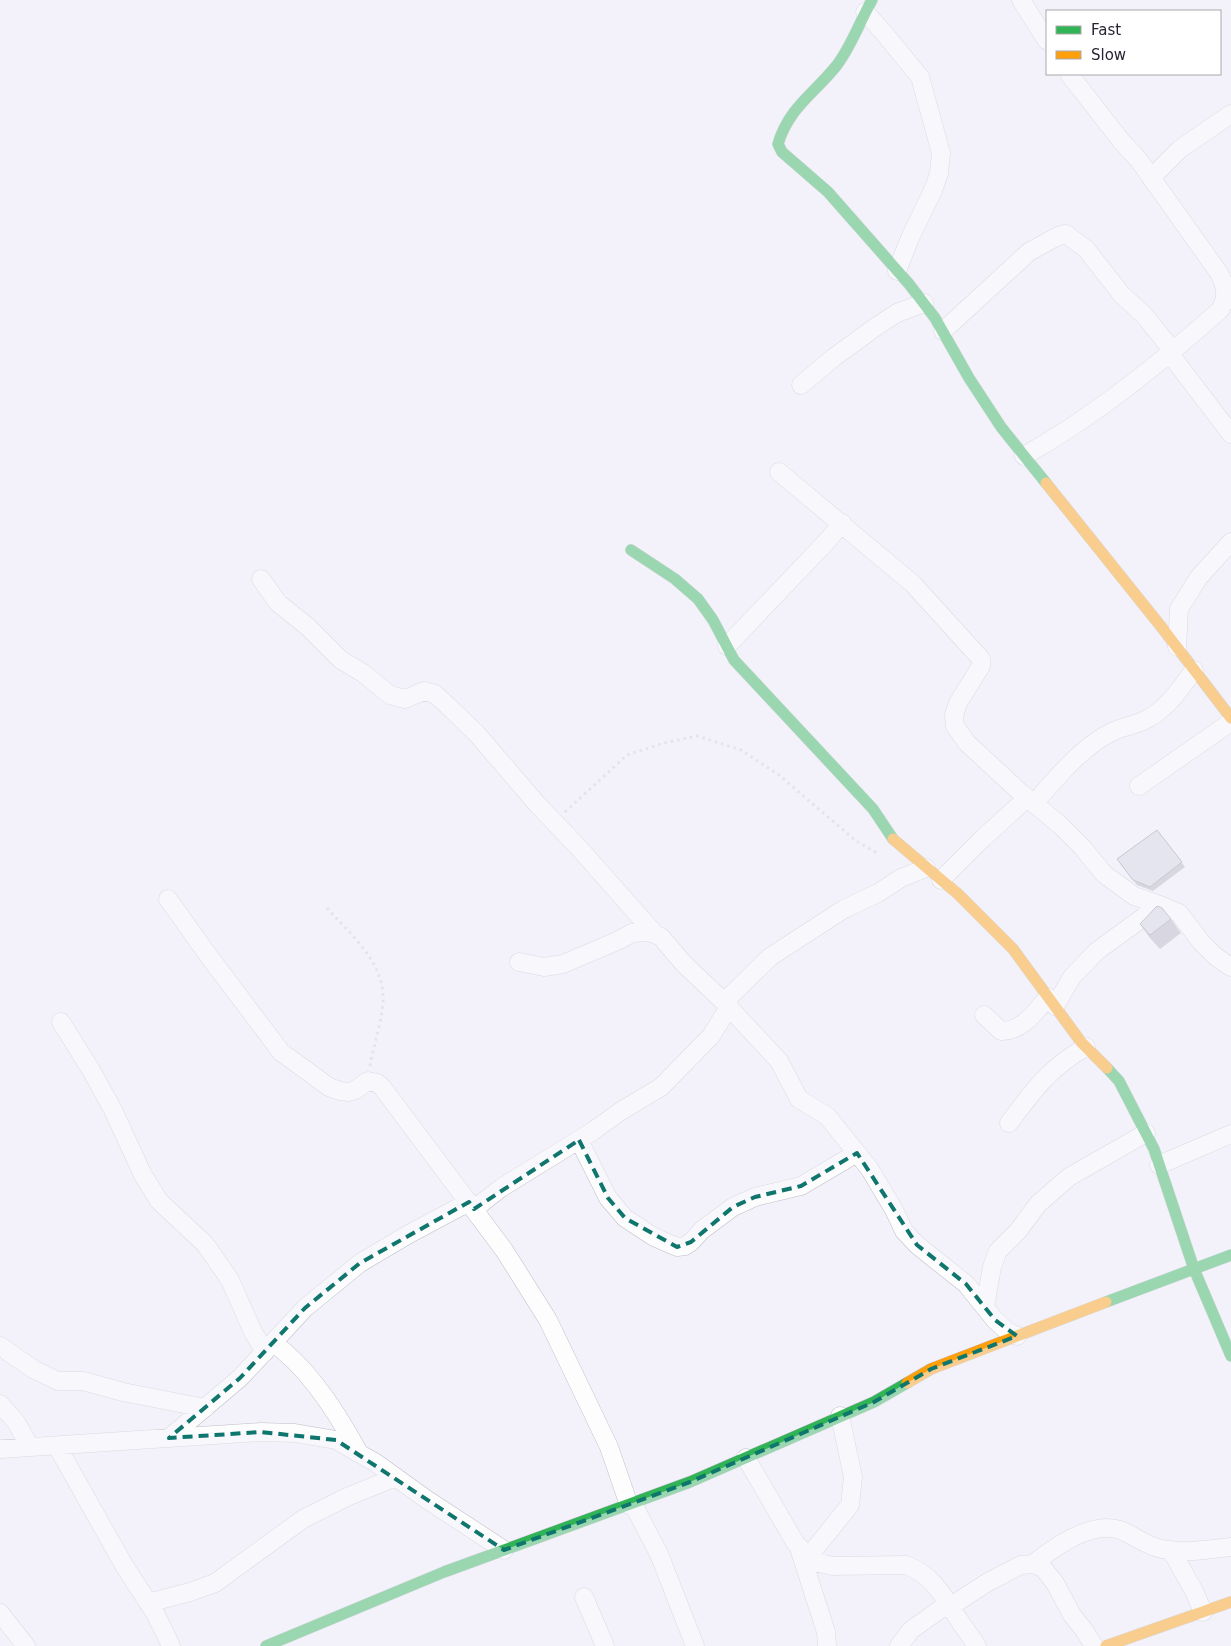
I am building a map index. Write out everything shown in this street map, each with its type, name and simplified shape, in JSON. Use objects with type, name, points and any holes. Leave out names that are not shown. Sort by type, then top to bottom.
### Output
[{"type":"main road","points":[[868,6],[850,43],[837,64],[792,114],[779,135],[778,144],[782,152],[828,192],[924,304],[943,331],[1001,427],[1177,647],[1231,718]]},
{"type":"main road","points":[[632,550],[684,587],[698,600],[734,660],[866,802],[893,839],[958,894],[1013,950],[1086,1047],[1119,1081],[1146,1133],[1159,1165],[1194,1269],[1231,1356]]},
{"type":"main road","points":[[266,1646],[444,1572],[690,1482],[874,1402],[931,1369],[1231,1255]]},
{"type":"main road","points":[[1106,1646],[1231,1602]]},
{"type":"street","points":[[1022,0],[1046,39]]},
{"type":"street","points":[[868,6],[883,32],[920,77],[941,153],[940,173],[897,271]]},
{"type":"street","points":[[1024,456],[1055,439],[1172,352],[1220,310],[1225,302],[1226,294],[1224,283],[1219,273],[1151,178],[1070,75]]},
{"type":"street","points":[[1151,178],[1180,149],[1231,114]]},
{"type":"street","points":[[943,331],[1030,251],[1044,245],[1059,235],[1066,234],[1086,249],[1122,295],[1144,315],[1231,434]]},
{"type":"street","points":[[801,385],[833,358],[883,322],[897,313],[924,304]]},
{"type":"street","points":[[779,472],[913,584],[981,658],[981,666],[958,703],[954,715],[955,726],[967,743],[1030,801],[1060,825],[1082,847],[1104,874],[1134,896],[1160,904],[1179,913],[1201,942],[1216,957],[1231,968]]},
{"type":"street","points":[[727,646],[842,523]]},
{"type":"street","points":[[1177,647],[1179,609],[1199,577],[1231,542]]},
{"type":"street","points":[[261,579],[278,603],[308,627],[341,660],[363,673],[390,695],[405,699],[424,691],[435,694],[477,734],[554,822],[635,909],[655,934],[727,1004],[779,1061],[799,1099],[827,1116],[869,1168],[904,1231],[917,1245],[966,1284],[995,1320],[1007,1331],[1018,1336]]},
{"type":"street","points":[[941,880],[980,840],[1030,801],[1091,746],[1110,732],[1142,722],[1158,713],[1171,702],[1194,670]]},
{"type":"street","points":[[1140,786],[1231,722]]},
{"type":"street","points":[[169,1438],[240,1378],[305,1308],[360,1263],[409,1234],[471,1206],[661,1086],[711,1036],[727,1004],[770,957],[844,909],[878,893],[901,878],[926,868]]},
{"type":"street","points":[[168,899],[282,1052],[330,1087],[340,1091],[349,1092],[355,1090],[368,1081],[377,1083],[382,1087],[504,1250],[548,1320],[609,1447],[631,1504],[659,1554],[695,1646]]},
{"type":"street","points":[[984,1015],[1001,1031],[1008,1031],[1028,1020],[1051,1001],[1097,951],[1160,904]]},
{"type":"street","points":[[519,962],[544,967],[563,964],[632,933],[646,932],[655,934]]},
{"type":"street","points":[[61,1022],[113,1110],[143,1175],[155,1194],[170,1213],[205,1244],[215,1258],[230,1280],[253,1332],[269,1348],[284,1351],[327,1400],[344,1424],[359,1453]]},
{"type":"street","points":[[1009,1123],[1048,1075],[1066,1058],[1086,1047]]},
{"type":"street","points":[[985,1307],[992,1267],[998,1251],[1018,1231],[1038,1204],[1069,1177],[1146,1133]]},
{"type":"street","points":[[1159,1165],[1231,1134]]},
{"type":"street","points":[[578,1140],[608,1198],[625,1218],[654,1237],[677,1248],[691,1242],[702,1230],[733,1207],[754,1197],[801,1186],[857,1153]]},
{"type":"street","points":[[0,1346],[33,1369],[58,1380],[83,1381],[123,1392],[205,1408]]},
{"type":"street","points":[[0,1404],[16,1422],[30,1447]]},
{"type":"street","points":[[803,1551],[850,1505],[853,1477],[840,1416]]},
{"type":"street","points":[[0,1449],[261,1432],[295,1433],[336,1440],[396,1477],[504,1550]]},
{"type":"street","points":[[57,1446],[171,1646]]},
{"type":"street","points":[[746,1458],[768,1499],[803,1551],[815,1562],[832,1566],[906,1565],[917,1569],[933,1582],[950,1604],[977,1646]]},
{"type":"street","points":[[148,1603],[190,1592],[215,1582],[303,1518],[396,1477]]},
{"type":"street","points":[[1033,1564],[1052,1550],[1088,1531],[1103,1528],[1119,1530],[1160,1549],[1184,1552],[1231,1547]]},
{"type":"street","points":[[1171,1550],[1194,1591],[1203,1612]]},
{"type":"street","points":[[803,1551],[826,1632],[827,1646]]},
{"type":"street","points":[[898,1646],[911,1630],[950,1604],[1021,1565],[1033,1564],[1044,1568],[1055,1583],[1072,1615],[1094,1646]]},
{"type":"street","points":[[584,1597],[605,1646]]},
{"type":"street","points":[[0,1613],[26,1646]]},
{"type":"path","points":[[554,822],[627,756],[664,743],[697,736],[741,750],[780,775],[856,841],[876,854],[885,855],[904,848]]},
{"type":"path","points":[[327,908],[365,951],[380,976],[383,995],[368,1081]]},
{"type":"highlighted area","points":[[579,1140],[608,1198],[625,1218],[677,1247],[691,1242],[733,1207],[755,1197],[801,1186],[857,1153],[917,1245],[966,1284],[995,1320],[1017,1336],[931,1369],[874,1402],[690,1482],[504,1550],[336,1440],[261,1432],[169,1438],[240,1378],[305,1308],[360,1263],[469,1202],[474,1209]]},
{"type":"building","points":[[1157,830],[1182,862],[1150,887],[1133,880],[1117,859]]},
{"type":"building","points":[[1157,906],[1162,908],[1171,919],[1150,935],[1140,924]]},
{"type":"traffic: fast","points":[[872,0],[852,41],[837,65],[796,110],[783,131],[778,144],[782,152],[828,192],[909,284],[935,318],[969,378],[1001,427],[1046,483]]},
{"type":"traffic: fast","points":[[631,550],[675,579],[698,599],[713,620],[734,660],[873,809],[893,839]]},
{"type":"traffic: fast","points":[[1107,1068],[1119,1081],[1154,1149],[1194,1269],[1231,1356]]},
{"type":"traffic: fast","points":[[1106,1302],[1231,1255]]},
{"type":"traffic: fast","points":[[266,1646],[444,1572],[690,1482],[874,1402],[907,1383]]},
{"type":"traffic: slow","points":[[1046,483],[1163,629],[1231,718]]},
{"type":"traffic: slow","points":[[893,839],[958,894],[1013,949],[1081,1042],[1107,1068]]},
{"type":"traffic: slow","points":[[907,1383],[931,1369],[1106,1302]]},
{"type":"traffic: slow","points":[[1106,1646],[1231,1602]]}]
